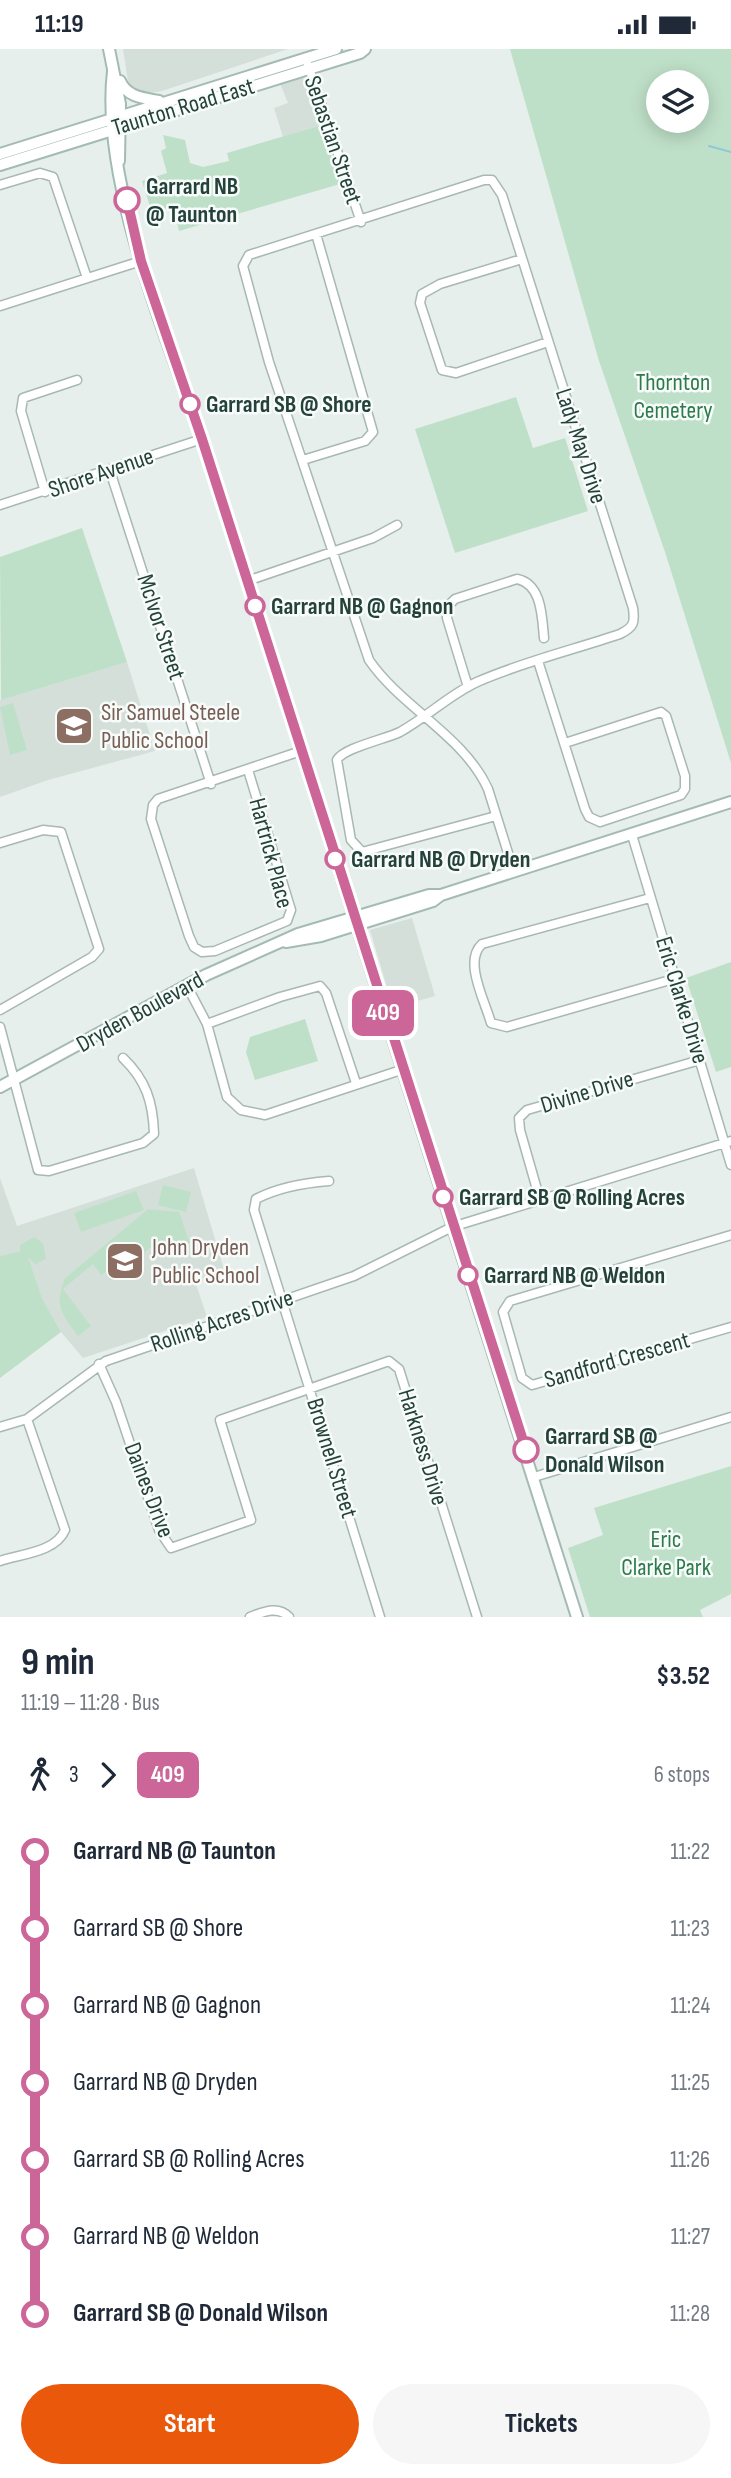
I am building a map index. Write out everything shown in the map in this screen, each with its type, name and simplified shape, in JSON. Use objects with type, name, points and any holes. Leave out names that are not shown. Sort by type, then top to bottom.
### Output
[{"type":"street","name":"Taunton Road East","points":[[0,154],[117,122],[308,63],[336,49]]},
{"type":"street","name":"Taunton Road East","points":[[0,165],[80,140],[161,102],[308,63],[360,53],[365,49]]},
{"type":"street","points":[[111,59],[123,88],[133,95],[161,102]]},
{"type":"street","points":[[111,59],[119,163]]},
{"type":"street","name":"Sebastian Street","points":[[308,63],[361,222]]},
{"type":"street","points":[[117,122],[114,148],[141,261],[202,439],[577,1617]]},
{"type":"street","points":[[80,140],[102,140],[114,148]]},
{"type":"street","points":[[0,185],[40,173],[53,177],[87,278]]},
{"type":"street","name":"Lady May Drive","points":[[361,222],[492,180],[502,195],[633,608],[635,622],[620,634],[468,687],[401,731],[339,756],[345,816],[353,846],[366,852],[496,816]]},
{"type":"street","points":[[361,222],[249,255],[243,266],[269,362],[369,660],[393,690],[458,748],[483,777],[514,873]]},
{"type":"street","points":[[303,460],[365,441],[373,432],[316,235]]},
{"type":"street","points":[[522,259],[440,284],[422,294],[420,303],[437,360],[442,370],[456,373],[548,342]]},
{"type":"street","points":[[0,306],[141,261]]},
{"type":"street","points":[[45,492],[21,411],[23,398],[77,380]]},
{"type":"street","name":"Shore Avenue","points":[[0,505],[202,439]]},
{"type":"street","name":"McIvor Street","points":[[110,471],[211,784]]},
{"type":"street","points":[[247,581],[373,538],[397,525]]},
{"type":"street","points":[[468,687],[447,618],[447,607],[455,599],[517,579],[527,581],[533,586],[542,614],[544,638]]},
{"type":"street","points":[[538,661],[585,809],[593,820],[600,823],[652,806],[681,795],[685,789],[685,776],[666,716],[661,712],[565,743]]},
{"type":"street","name":"Hartrick Place","points":[[248,770],[290,910],[287,921],[215,951],[202,952],[194,947],[189,936],[151,819],[153,805],[158,799],[211,784],[248,770],[301,751]]},
{"type":"street","name":"Dryden Boulevard","points":[[0,1087],[187,986],[283,942],[299,942],[429,895],[441,895],[514,873],[731,802]]},
{"type":"street","points":[[0,843],[43,829],[61,832],[99,949],[92,957],[0,1010]]},
{"type":"street","name":"Eric Clarke Drive","points":[[632,835],[727,1142],[731,1165]]},
{"type":"street","points":[[650,898],[482,944],[475,950],[473,961],[491,1023],[507,1027],[677,978]]},
{"type":"street","points":[[187,986],[207,1024],[227,1097],[241,1110],[265,1115],[401,1070]]},
{"type":"street","points":[[207,1024],[280,997],[320,986],[326,993],[356,1083]]},
{"type":"street","points":[[0,1027],[16,1079],[37,1170],[48,1171],[143,1143],[154,1134],[153,1116],[141,1075],[123,1058]]},
{"type":"street","name":"Divine Drive","points":[[540,1200],[520,1130],[519,1118],[527,1110],[700,1059]]},
{"type":"street","name":"Rolling Acres Drive","points":[[0,1427],[27,1419],[99,1364],[354,1276],[452,1227],[727,1142]]},
{"type":"street","name":"Brownell Street","points":[[329,1181],[305,1183],[270,1192],[256,1199],[254,1209],[380,1617]]},
{"type":"street","name":"Sandford Crescent","points":[[731,1235],[510,1301],[503,1312],[523,1378],[532,1385],[731,1327]]},
{"type":"street","name":"Harkness Drive","points":[[311,1390],[389,1361],[399,1369],[477,1617]]},
{"type":"street","name":"Daines Drive","points":[[99,1364],[117,1402],[159,1530],[171,1548],[251,1520],[220,1420],[311,1390]]},
{"type":"street","points":[[534,1477],[731,1417]]},
{"type":"street","points":[[0,1561],[50,1546],[61,1540],[65,1530],[27,1419]]},
{"type":"street","points":[[250,1617],[270,1610],[283,1611],[289,1617]]},
{"type":"shaded area","points":[[123,49],[288,49],[162,91],[144,94],[129,87]]},
{"type":"shaded area","points":[[298,75],[307,81],[322,125],[283,137],[274,108],[288,103],[279,81]]},
{"type":"shaded area","name":"Sir Samuel Steele Public School","points":[[127,662],[155,751],[48,780],[0,797],[0,700]]},
{"type":"shaded area","points":[[412,918],[435,996],[393,1008],[370,930]]},
{"type":"shaded area","name":"John Dryden Public School","points":[[194,1168],[225,1273],[196,1284],[207,1317],[83,1358],[61,1332],[42,1298],[25,1250],[0,1256],[0,1178],[17,1226]]},
{"type":"green space","name":"Thornton Cemetery","points":[[510,49],[731,49],[731,763],[665,552],[599,361]]},
{"type":"green space","points":[[322,125],[340,184],[179,231],[174,206],[152,213],[142,181],[167,173],[161,151],[166,148],[163,135],[185,140],[190,163],[203,167],[229,161],[227,153]]},
{"type":"green space","points":[[516,397],[533,448],[565,438],[588,511],[455,553],[415,429]]},
{"type":"green space","points":[[82,528],[127,662],[1,700],[0,557]]},
{"type":"green space","points":[[13,703],[27,750],[10,755],[0,707]]},
{"type":"green space","points":[[731,962],[731,1067],[716,1072],[686,978]]},
{"type":"green space","points":[[305,1019],[318,1061],[255,1080],[246,1052],[250,1037]]},
{"type":"green space","points":[[163,1185],[191,1192],[186,1212],[158,1205]]},
{"type":"green space","points":[[136,1191],[144,1210],[81,1232],[74,1213]]},
{"type":"green space","points":[[148,1209],[179,1212],[190,1244],[170,1240],[158,1247],[155,1244],[110,1280],[106,1272],[101,1275],[93,1264],[63,1289],[91,1326],[78,1336],[61,1309],[60,1296],[65,1278]]},
{"type":"green space","points":[[34,1237],[43,1243],[46,1259],[35,1264],[28,1257],[42,1298],[61,1332],[0,1378],[0,1256],[20,1251],[20,1245]]},
{"type":"green space","name":"Eric Clarke Park","points":[[731,1466],[731,1594],[700,1610],[703,1617],[590,1617],[568,1548],[603,1535],[594,1508]]},
{"type":"waterway","points":[[709,146],[731,152]]},
{"type":"bus line","name":"409","points":[[127,200],[141,261],[202,439],[401,1070],[526,1450]]},
{"type":"place","name":"Garrard NB @ Taunton","points":[[127,200]]},
{"type":"place","name":"Garrard SB @ Shore","points":[[190,404]]},
{"type":"place","name":"Garrard NB @ Gagnon","points":[[255,606]]},
{"type":"place","name":"Sir Samuel Steele Public School","points":[[74,726]]},
{"type":"place","name":"Garrard NB @ Dryden","points":[[335,859]]},
{"type":"place","name":"Garrard SB @ Rolling Acres","points":[[443,1197]]},
{"type":"place","name":"John Dryden Public School","points":[[125,1261]]},
{"type":"place","name":"Garrard NB @ Weldon","points":[[468,1275]]},
{"type":"place","name":"Garrard SB @ Donald Wilson","points":[[526,1450]]}]
